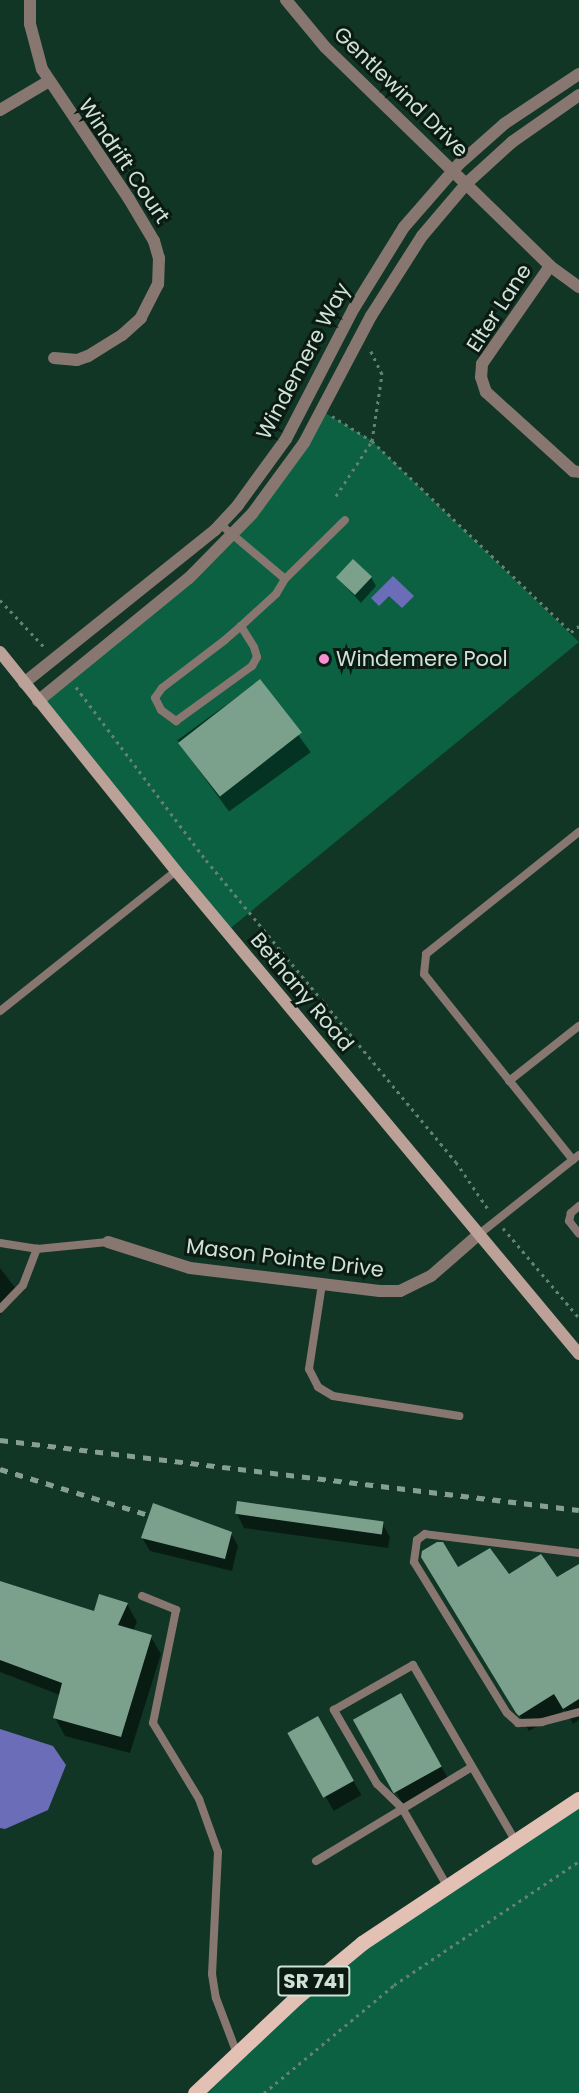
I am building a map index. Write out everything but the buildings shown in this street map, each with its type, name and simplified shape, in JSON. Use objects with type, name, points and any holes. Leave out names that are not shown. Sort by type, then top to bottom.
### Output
[{"type":"main road","name":"Bethany Road","points":[[2,659],[579,1354]]},
{"type":"main road","name":"SR 741","points":[[195,2093],[236,2052],[316,1980],[446,1884],[579,1800]]},
{"type":"street","name":"Windrift Court","points":[[30,0],[34,47],[49,81],[154,241],[160,272],[148,308],[122,335],[77,360],[54,358]]},
{"type":"street","name":"Gentlewind Drive","points":[[286,0],[325,47],[550,266],[579,287]]},
{"type":"street","name":"Windemere Way","points":[[24,683],[220,524],[262,475],[286,439],[378,267],[405,227],[453,170],[504,124],[579,74]]},
{"type":"street","points":[[0,110],[49,81]]},
{"type":"street","name":"Windemere Way","points":[[38,700],[144,617],[232,535],[277,482],[322,411],[401,265],[467,183],[512,142],[579,95]]},
{"type":"street","name":"Elter Lane","points":[[550,266],[482,364],[481,377],[486,393],[573,471],[579,472]]},
{"type":"street","name":"Mason Pointe Drive","points":[[108,1242],[190,1268],[400,1291],[431,1276],[478,1235]]},
{"type":"lane","points":[[241,626],[254,647],[257,657],[252,666],[176,721],[161,710],[155,698],[162,688],[241,626],[276,594],[285,579],[345,520]]},
{"type":"lane","points":[[220,524],[285,579]]},
{"type":"lane","points":[[478,1235],[576,1158],[509,1081],[424,974],[426,954],[579,832]]},
{"type":"lane","points":[[0,1011],[176,871]]},
{"type":"lane","points":[[509,1081],[579,1026]]},
{"type":"lane","points":[[579,1206],[571,1213],[569,1221],[579,1234]]},
{"type":"lane","points":[[0,1243],[37,1249],[108,1242]]},
{"type":"lane","points":[[0,1309],[23,1285],[37,1249]]},
{"type":"lane","points":[[322,1284],[309,1369],[318,1387],[333,1396],[459,1416]]},
{"type":"lane","points":[[579,1553],[425,1534],[417,1540],[414,1562],[507,1713],[518,1723],[542,1722],[579,1712]]},
{"type":"lane","points":[[142,1596],[176,1610],[153,1723],[199,1799],[218,1852],[212,1974],[216,1998],[236,2052]]},
{"type":"lane","points":[[446,1884],[402,1809],[377,1784],[334,1710],[413,1665],[515,1840]]},
{"type":"lane","points":[[316,1861],[472,1767]]},
{"type":"path","points":[[336,496],[372,441],[382,374],[363,332]]},
{"type":"path","points":[[322,411],[372,441],[571,632],[579,626]]},
{"type":"path","points":[[0,600],[48,652]]},
{"type":"path","points":[[73,682],[206,860],[456,1162],[476,1195],[579,1318]]},
{"type":"path","points":[[264,2093],[394,1985],[579,1861]]},
{"type":"green space","name":"Windemere Pool","points":[[322,411],[372,441],[579,642],[227,931],[38,701],[231,536]]},
{"type":"green space","points":[[579,1799],[579,2093],[208,2093],[334,1966]]},
{"type":"shaded area","points":[[393,576],[414,596],[402,608],[389,596],[379,606],[371,598]]},
{"type":"shaded area","points":[[0,1729],[53,1746],[66,1765],[48,1810],[5,1829],[0,1828]]},
{"type":"railway","points":[[0,1440],[579,1510]]},
{"type":"railway","points":[[0,1469],[149,1515]]},
{"type":"place","name":"Windemere Pool","points":[[324,659]]}]
